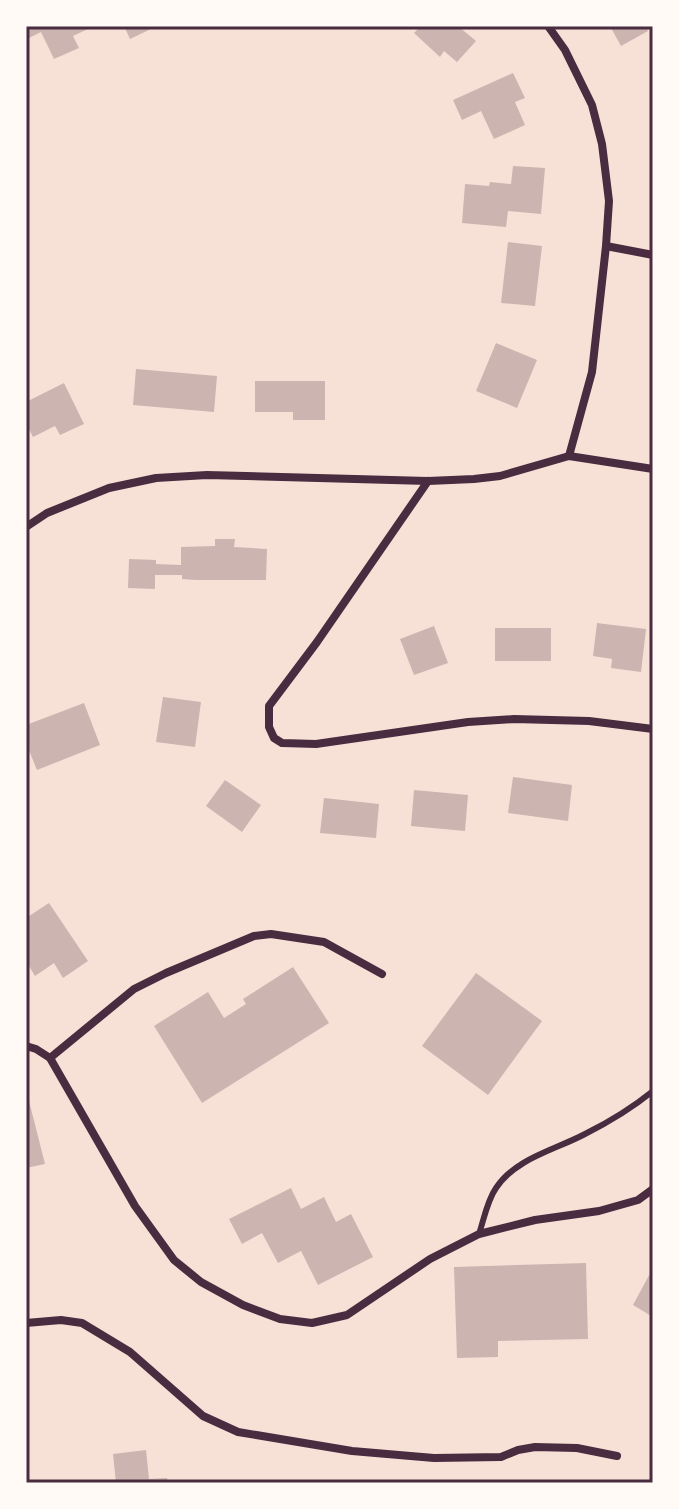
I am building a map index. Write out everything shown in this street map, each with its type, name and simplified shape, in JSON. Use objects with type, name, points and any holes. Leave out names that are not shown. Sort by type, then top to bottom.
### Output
[{"type":"street","points":[[548,26],[565,50],[592,105],[602,144],[609,201],[592,372],[569,456]]},
{"type":"street","points":[[606,246],[653,255]]},
{"type":"street","points":[[26,527],[47,513],[109,488],[156,478],[207,475],[428,481],[500,476],[569,456],[653,469]]},
{"type":"street","points":[[428,481],[269,706],[269,727],[274,738],[282,743],[316,744],[468,722],[514,719],[589,721],[653,729]]},
{"type":"street","points":[[50,1058],[134,989],[254,936],[271,934],[324,942],[382,974]]},
{"type":"street","points":[[26,1046],[50,1058],[135,1206],[174,1260],[201,1282],[243,1305],[280,1319],[312,1323],[347,1315],[430,1259],[479,1234],[535,1220],[599,1211],[638,1200],[653,1189]]},
{"type":"street","points":[[26,1323],[61,1320],[82,1323],[130,1352],[203,1416],[238,1432],[352,1451],[434,1458],[501,1457],[535,1447],[577,1448],[617,1456]]},
{"type":"lane","points":[[479,1234],[491,1196],[512,1171],[608,1122],[653,1091]]},
{"type":"building","points":[[26,26],[86,26],[88,29],[73,36],[79,48],[54,59],[41,32],[29,38]]},
{"type":"building","points":[[124,26],[157,26],[130,39]]},
{"type":"building","points":[[421,26],[458,26],[476,41],[457,62],[444,51],[440,57],[414,33]]},
{"type":"building","points":[[610,26],[646,26],[648,31],[621,46]]},
{"type":"building","points":[[513,73],[525,98],[515,102],[525,125],[494,139],[481,111],[462,120],[453,100]]},
{"type":"building","points":[[513,166],[545,168],[541,214],[508,211],[506,227],[462,223],[465,184],[511,184]]},
{"type":"building","points":[[508,242],[542,246],[535,306],[501,303]]},
{"type":"building","points":[[496,343],[537,360],[517,408],[476,391]]},
{"type":"building","points":[[136,369],[217,376],[214,412],[133,405]]},
{"type":"building","points":[[255,381],[325,381],[325,420],[293,420],[293,412],[255,412]]},
{"type":"building","points":[[64,383],[84,424],[60,435],[55,426],[33,437],[26,423],[26,402]]},
{"type":"building","points":[[215,539],[235,539],[234,547],[267,549],[266,580],[196,580],[182,579],[182,575],[155,575],[155,589],[128,588],[129,559],[181,565],[181,547],[215,546]]},
{"type":"building","points":[[597,623],[646,629],[641,672],[611,668],[612,659],[593,656]]},
{"type":"building","points":[[434,626],[448,663],[414,675],[400,639]]},
{"type":"building","points":[[495,628],[551,628],[551,661],[495,661]]},
{"type":"building","points":[[163,697],[201,702],[195,747],[156,742]]},
{"type":"building","points":[[84,703],[100,745],[37,770],[26,743],[26,725]]},
{"type":"building","points":[[513,777],[572,785],[568,821],[508,813]]},
{"type":"building","points":[[225,780],[261,805],[242,832],[206,806]]},
{"type":"building","points":[[414,790],[468,795],[465,831],[411,826]]},
{"type":"building","points":[[324,798],[379,804],[376,838],[320,833]]},
{"type":"building","points":[[49,903],[88,961],[63,978],[54,963],[35,976],[26,961],[26,918]]},
{"type":"building","points":[[293,967],[329,1023],[202,1103],[154,1026],[208,992],[224,1018],[246,1004],[243,999]]},
{"type":"building","points":[[476,973],[542,1021],[488,1095],[422,1046]]},
{"type":"building","points":[[26,1089],[45,1164],[26,1168]]},
{"type":"building","points":[[291,1188],[301,1209],[324,1197],[336,1222],[351,1214],[373,1257],[318,1285],[301,1251],[278,1263],[262,1233],[242,1244],[229,1219]]},
{"type":"building","points":[[586,1263],[588,1339],[498,1341],[498,1357],[457,1358],[454,1267]]},
{"type":"building","points":[[653,1268],[653,1317],[633,1305]]},
{"type":"building","points":[[146,1450],[149,1479],[167,1478],[168,1483],[116,1483],[113,1454]]}]
